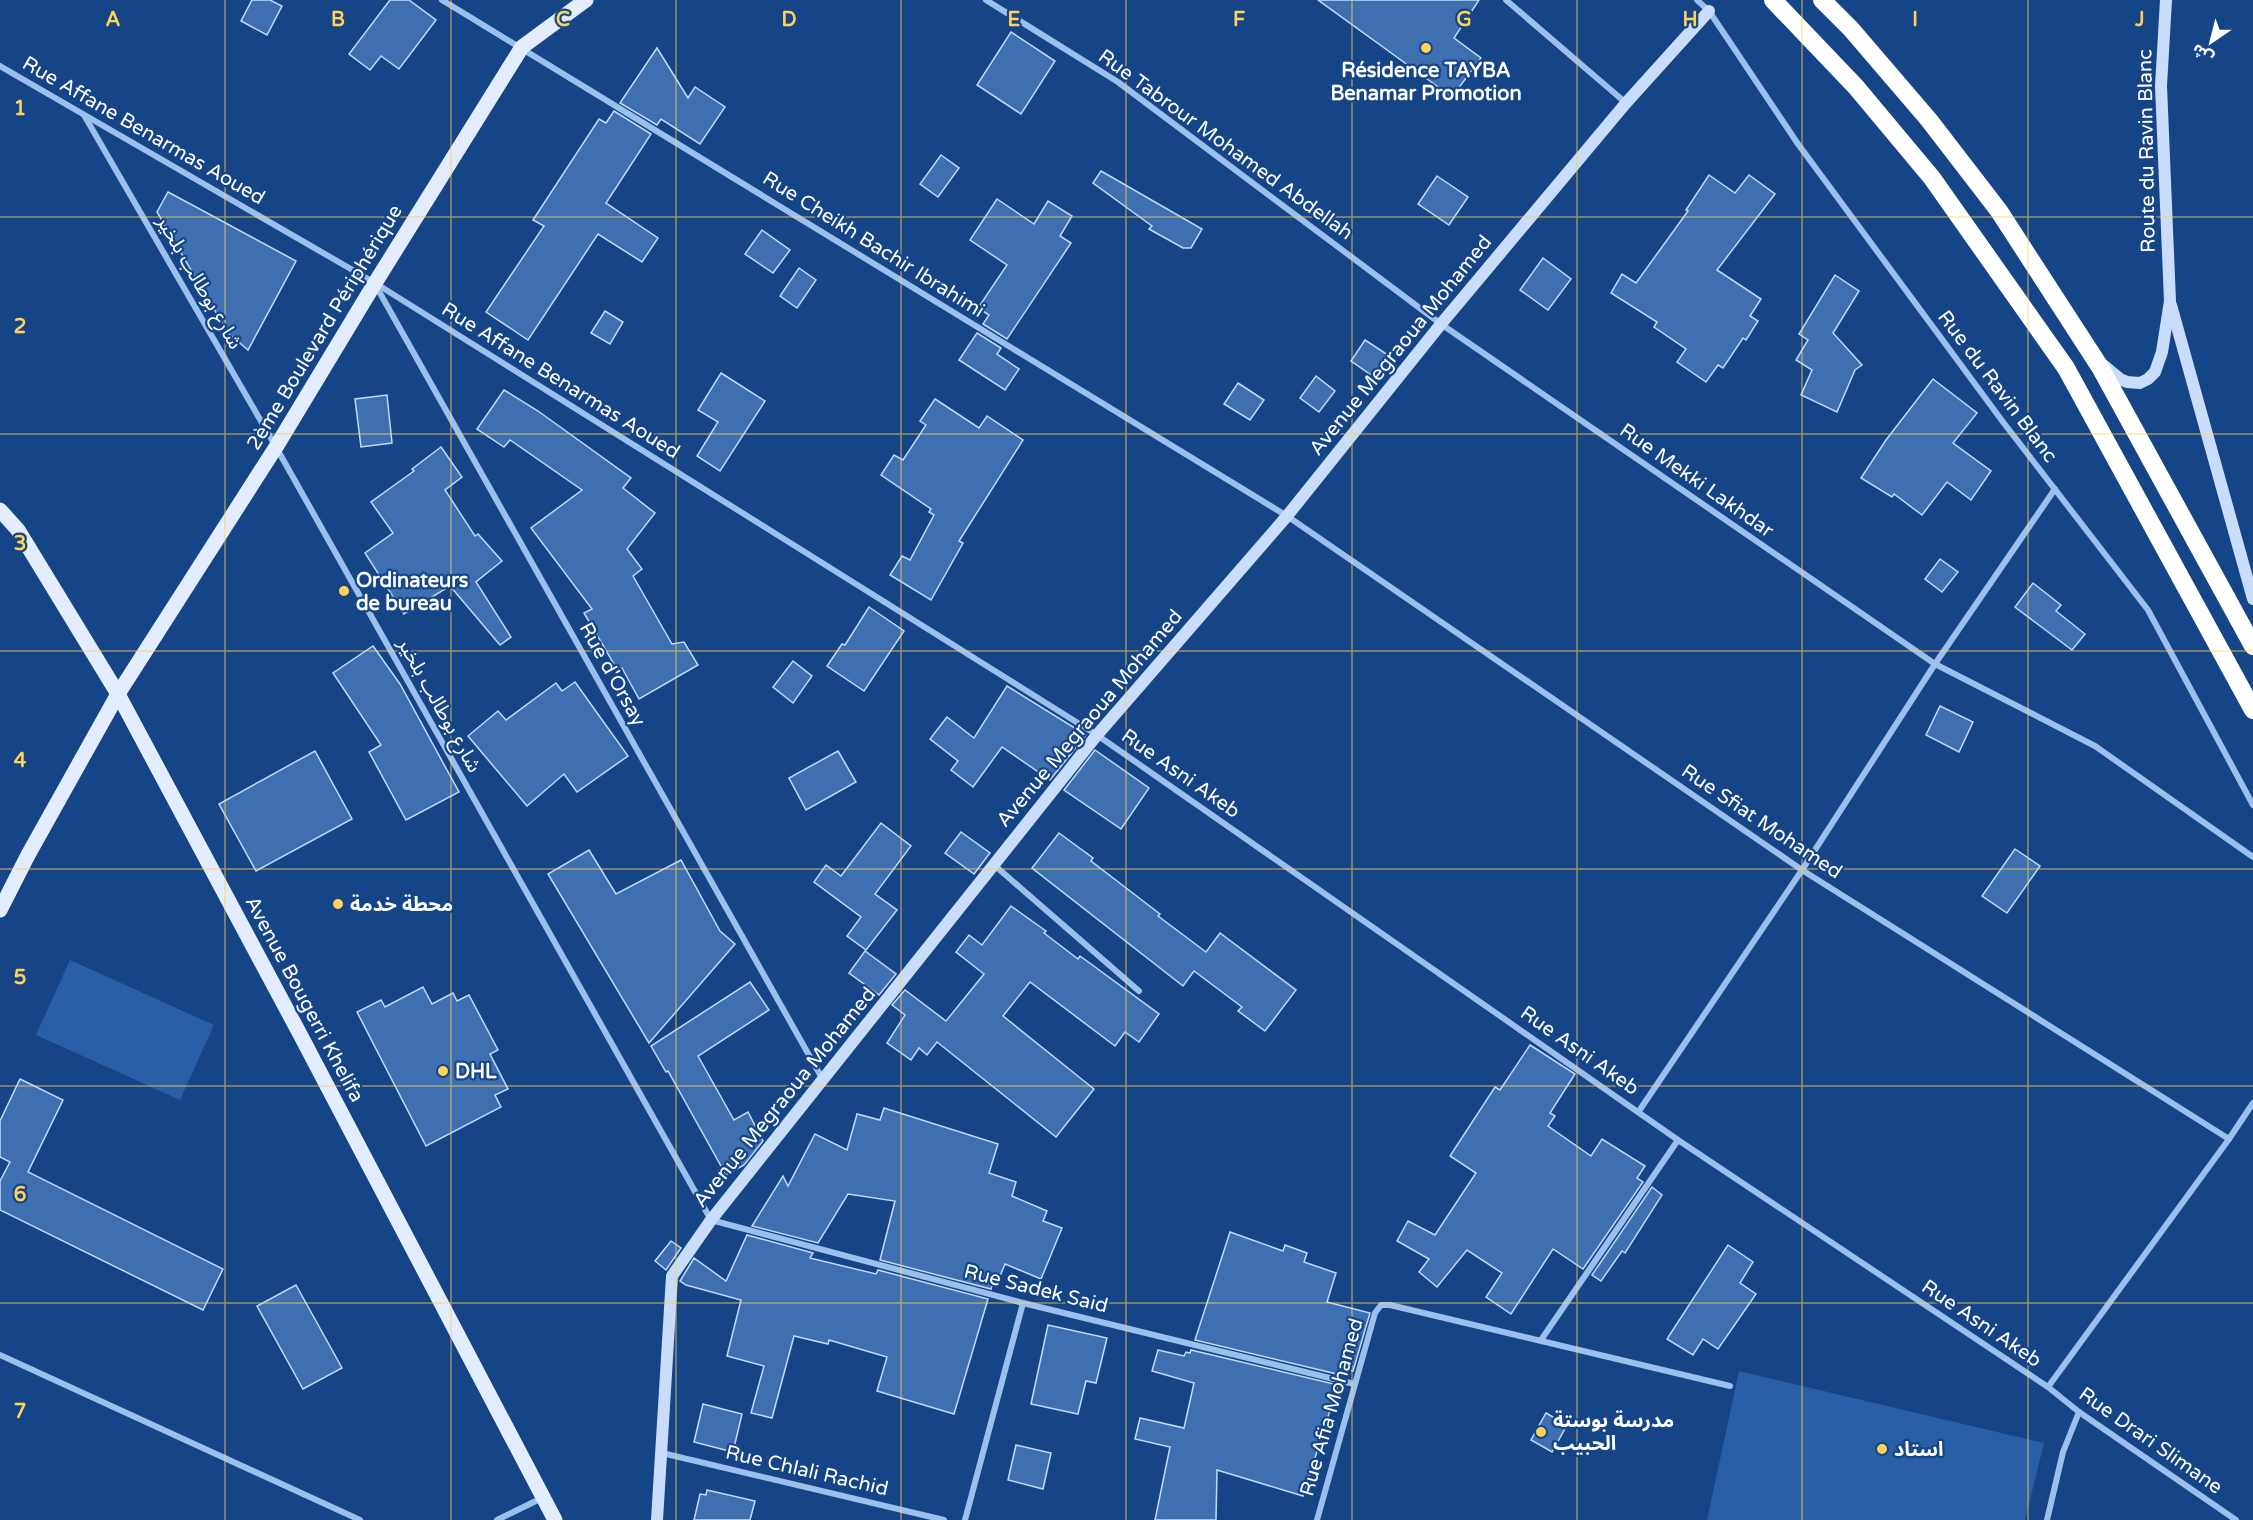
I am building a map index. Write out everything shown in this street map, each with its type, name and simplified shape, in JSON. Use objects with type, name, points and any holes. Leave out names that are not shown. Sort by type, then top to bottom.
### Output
[{"type":"highway","points":[[1773,0],[1856,87],[1932,178],[2059,359],[2253,710]]},
{"type":"highway","points":[[1822,0],[1851,29],[1929,120],[1999,211],[2100,367],[2253,646]]},
{"type":"main road","name":"2ème Boulevard Périphérique","points":[[0,910],[118,694],[276,447],[522,47],[586,0]]},
{"type":"main road","name":"Avenue Bougerri Khelifa","points":[[0,510],[18,530],[118,694],[308,1048],[555,1520]]},
{"type":"street","name":"Rue Cheikh Bachir Ibrahimi","points":[[442,0],[1287,516]]},
{"type":"street","name":"Rue Tabrour Mohamed Abdellah","points":[[986,0],[1119,81],[1441,324]]},
{"type":"street","points":[[1506,0],[1626,104]]},
{"type":"street","name":"Rue du Ravin Blanc","points":[[1697,0],[1709,11],[1797,144],[2148,610],[2253,805]]},
{"type":"street","name":"Route du Ravin Blanc","points":[[2166,0],[2161,86],[2169,301]]},
{"type":"street","name":"Avenue Megraoua Mohamed","points":[[657,1520],[672,1276],[711,1220],[1097,735],[1287,516],[1441,324],[1626,104],[1709,11]]},
{"type":"street","name":"Rue Affane Benarmas Aoued","points":[[0,66],[375,283],[1097,735]]},
{"type":"street","name":"شارع بوطالب بلخير","points":[[84,115],[276,447],[711,1220]]},
{"type":"street","name":"Rue d'Orsay","points":[[375,283],[823,1080]]},
{"type":"street","points":[[2086,346],[2107,369],[2120,379],[2134,384],[2148,379],[2159,364],[2169,301]]},
{"type":"street","points":[[2169,301],[2253,599]]},
{"type":"street","name":"Rue Mekki Lakhdar","points":[[1441,324],[1935,664],[2095,746],[2253,857]]},
{"type":"street","points":[[1639,1111],[1802,870],[1935,664],[2055,489]]},
{"type":"street","name":"Rue Sfiat Mohamed","points":[[1287,516],[1802,870],[2229,1140]]},
{"type":"street","name":"Rue Asni Akeb","points":[[1097,735],[1678,1140],[2048,1387]]},
{"type":"street","points":[[993,864],[1139,991]]},
{"type":"street","points":[[2048,1387],[2229,1140],[2253,1103]]},
{"type":"street","points":[[1678,1140],[1541,1340],[1730,1386]]},
{"type":"street","name":"Rue Sadek Said","points":[[711,1220],[1023,1303],[1354,1384]]},
{"type":"street","points":[[965,1520],[1023,1303]]},
{"type":"street","name":"Rue Afia Mohamed","points":[[1317,1520],[1375,1313],[1381,1305],[1390,1305],[1541,1340]]},
{"type":"street","points":[[0,1355],[360,1520]]},
{"type":"street","name":"Rue Drari Slimane","points":[[2048,1387],[2079,1412],[2236,1520]]},
{"type":"street","points":[[2047,1520],[2063,1452],[2079,1412]]},
{"type":"street","name":"Rue Chlali Rachid","points":[[661,1453],[944,1520]]},
{"type":"street","points":[[497,1520],[542,1498]]},
{"type":"shaded area","points":[[70,960],[214,1025],[180,1100],[36,1035]]},
{"type":"shaded area","name":"استاد","points":[[1739,1371],[2044,1443],[2025,1520],[1707,1520]]},
{"type":"building","points":[[252,0],[270,0],[282,6],[267,35],[241,21]]},
{"type":"building","points":[[390,0],[409,0],[436,20],[399,69],[381,56],[370,70],[349,54]]},
{"type":"building","name":"Résidence TAYBA Benamar Promotion","points":[[1318,0],[1479,0],[1454,38],[1481,58],[1452,97]]},
{"type":"building","points":[[1011,32],[1055,61],[1021,114],[977,85]]},
{"type":"building","points":[[657,48],[688,98],[695,87],[725,107],[700,144],[661,119],[657,125],[620,103]]},
{"type":"building","points":[[614,111],[651,134],[606,203],[658,238],[642,262],[598,234],[528,340],[486,312],[544,226],[533,220],[599,119],[606,123]]},
{"type":"building","points":[[941,155],[959,168],[938,197],[920,184]]},
{"type":"building","points":[[1101,171],[1202,229],[1191,248],[1183,248],[1149,229],[1152,226],[1093,183]]},
{"type":"building","points":[[1709,175],[1735,193],[1749,175],[1775,194],[1717,270],[1761,299],[1750,316],[1758,321],[1746,340],[1743,338],[1723,368],[1718,365],[1706,382],[1677,362],[1686,349],[1654,327],[1657,322],[1611,293],[1622,274],[1636,283],[1688,211],[1686,210]]},
{"type":"building","points":[[1437,176],[1468,197],[1449,225],[1418,204]]},
{"type":"building","points":[[168,192],[296,261],[248,350],[228,333],[157,212]]},
{"type":"building","points":[[997,199],[1034,224],[1048,201],[1072,216],[1060,236],[1071,243],[1007,339],[983,324],[989,315],[978,308],[1007,265],[970,240]]},
{"type":"building","points":[[762,230],[790,250],[773,273],[745,254]]},
{"type":"building","points":[[1543,258],[1571,279],[1548,310],[1520,290]]},
{"type":"building","points":[[799,268],[816,280],[797,308],[780,296]]},
{"type":"building","points":[[1835,275],[1859,291],[1833,333],[1862,365],[1855,370],[1837,412],[1801,395],[1812,370],[1796,360],[1808,340],[1799,334]]},
{"type":"building","points":[[605,311],[623,322],[610,344],[591,333]]},
{"type":"building","points":[[977,333],[1001,348],[997,354],[1019,369],[1005,390],[959,360]]},
{"type":"building","points":[[1365,340],[1388,355],[1374,377],[1351,361]]},
{"type":"building","points":[[721,373],[765,401],[720,471],[697,456],[718,422],[698,410]]},
{"type":"building","points":[[1316,376],[1335,391],[1319,412],[1300,398]]},
{"type":"building","points":[[1933,379],[1977,413],[1953,443],[1991,471],[1971,500],[1947,482],[1922,515],[1894,494],[1892,497],[1861,478],[1886,440]]},
{"type":"building","points":[[1238,383],[1264,400],[1250,420],[1224,404]]},
{"type":"building","points":[[504,390],[538,411],[631,478],[623,488],[655,513],[627,549],[642,569],[633,576],[672,644],[684,642],[698,665],[639,699],[622,668],[618,671],[584,613],[592,609],[531,528],[582,490],[510,440],[504,447],[477,429]]},
{"type":"building","points":[[387,395],[392,443],[361,447],[355,399]]},
{"type":"building","points":[[935,399],[979,428],[987,416],[1023,440],[959,541],[963,543],[931,600],[890,575],[902,556],[910,560],[934,515],[929,512],[931,509],[881,475],[894,455],[903,460],[926,425],[920,421]]},
{"type":"building","points":[[441,447],[462,477],[445,490],[475,536],[478,534],[502,561],[476,582],[511,637],[500,645],[450,586],[404,614],[365,553],[393,533],[371,502],[414,471],[412,469]]},
{"type":"building","points":[[1940,559],[1958,572],[1942,592],[1925,579]]},
{"type":"building","points":[[2033,583],[2061,605],[2056,611],[2085,634],[2072,650],[2015,607]]},
{"type":"building","points":[[869,607],[904,631],[864,691],[827,666],[842,644],[845,645]]},
{"type":"building","points":[[373,646],[400,684],[459,792],[406,820],[369,752],[381,745],[333,673]]},
{"type":"building","points":[[793,661],[812,676],[793,703],[773,687]]},
{"type":"building","points":[[575,682],[628,756],[577,792],[564,774],[527,806],[468,736],[498,711],[506,720],[556,683],[562,691]]},
{"type":"building","points":[[1007,686],[1086,735],[1050,780],[1002,747],[973,787],[951,770],[958,761],[930,739],[947,717],[974,738]]},
{"type":"building","points":[[1940,706],[1973,722],[1959,752],[1926,735]]},
{"type":"building","points":[[1095,750],[1149,788],[1121,829],[1064,790]]},
{"type":"building","points":[[315,751],[352,819],[256,871],[219,804]]},
{"type":"building","points":[[838,751],[856,782],[806,810],[789,778]]},
{"type":"building","points":[[881,823],[911,846],[875,894],[897,910],[866,950],[847,936],[861,917],[814,882],[826,865],[841,876]]},
{"type":"building","points":[[961,832],[990,853],[974,874],[945,853]]},
{"type":"building","points":[[1059,833],[1093,858],[1091,861],[1160,914],[1158,916],[1206,952],[1220,933],[1296,990],[1265,1031],[1238,1011],[1242,1007],[1194,971],[1183,986],[1032,868]]},
{"type":"building","points":[[2015,849],[2040,866],[2007,913],[1982,896]]},
{"type":"building","points":[[589,850],[616,894],[681,860],[720,931],[735,944],[649,1043],[548,874]]},
{"type":"building","points":[[1011,906],[1046,931],[1044,933],[1078,959],[1080,956],[1159,1014],[1139,1042],[1125,1032],[1115,1046],[1030,982],[1003,1016],[1094,1089],[1056,1137],[937,1042],[927,1055],[919,1048],[911,1060],[887,1043],[905,1015],[892,1005],[905,990],[946,1021],[984,974],[956,952],[969,935],[982,945]]},
{"type":"building","points":[[865,951],[896,974],[879,995],[849,973]]},
{"type":"building","points":[[750,982],[769,1010],[698,1056],[734,1120],[748,1112],[763,1141],[744,1165],[726,1175],[668,1071],[666,1072],[651,1046]]},
{"type":"building","name":"DHL","points":[[423,987],[432,1004],[453,993],[457,1001],[469,995],[498,1050],[490,1054],[508,1089],[495,1095],[501,1107],[426,1146],[357,1012],[381,1000],[385,1007]]},
{"type":"building","points":[[1530,1045],[1575,1074],[1550,1113],[1555,1116],[1548,1126],[1591,1156],[1602,1139],[1645,1166],[1637,1178],[1643,1182],[1583,1269],[1553,1249],[1511,1314],[1486,1297],[1502,1273],[1467,1250],[1437,1287],[1419,1272],[1429,1259],[1397,1241],[1408,1221],[1435,1235],[1476,1173],[1450,1156],[1495,1087],[1500,1090]]},
{"type":"building","points":[[20,1079],[63,1100],[28,1172],[223,1269],[203,1310],[0,1210],[0,1181],[10,1162],[0,1157],[0,1121]]},
{"type":"building","points":[[884,1108],[998,1144],[989,1173],[1016,1182],[1012,1196],[1047,1211],[1043,1221],[1062,1228],[1041,1279],[1005,1264],[998,1281],[994,1279],[991,1289],[880,1260],[895,1201],[848,1194],[818,1243],[752,1226],[783,1176],[788,1186],[815,1134],[847,1150],[857,1114],[880,1120]]},
{"type":"building","points":[[1652,1187],[1662,1195],[1625,1253],[1622,1251],[1601,1281],[1592,1275]]},
{"type":"building","points":[[1230,1232],[1283,1251],[1285,1245],[1307,1253],[1304,1262],[1336,1273],[1327,1302],[1370,1313],[1353,1371],[1343,1368],[1341,1375],[1195,1340]]},
{"type":"building","points":[[747,1235],[813,1253],[810,1258],[876,1274],[878,1270],[988,1299],[954,1414],[877,1391],[887,1357],[829,1340],[828,1344],[794,1336],[772,1418],[751,1413],[764,1366],[727,1356],[741,1300],[686,1285],[680,1281],[694,1258],[726,1281]]},
{"type":"building","points":[[671,1241],[681,1248],[666,1270],[655,1261]]},
{"type":"building","points":[[1728,1245],[1753,1262],[1740,1283],[1756,1294],[1718,1349],[1703,1339],[1693,1355],[1667,1339]]},
{"type":"building","points":[[296,1285],[342,1368],[303,1389],[257,1306]]},
{"type":"building","points":[[1048,1325],[1107,1338],[1096,1383],[1086,1381],[1078,1414],[1031,1404]]},
{"type":"building","points":[[1158,1350],[1184,1356],[1191,1350],[1338,1385],[1303,1496],[1217,1470],[1216,1520],[1155,1520],[1170,1447],[1135,1439],[1140,1418],[1184,1428],[1194,1383],[1152,1371]]},
{"type":"building","points":[[703,1404],[742,1414],[733,1452],[694,1442]]},
{"type":"building","points":[[1546,1413],[1567,1425],[1552,1452],[1531,1440]]},
{"type":"building","points":[[1016,1445],[1051,1453],[1043,1489],[1008,1480]]},
{"type":"building","points":[[707,1490],[755,1501],[750,1520],[694,1520],[700,1494],[706,1495]]},
{"type":"place","name":"Résidence TAYBA Benamar Promotion","points":[[1426,48]]},
{"type":"place","name":"Ordinateurs de bureau","points":[[344,591]]},
{"type":"place","name":"محطة خدمة","points":[[338,904]]},
{"type":"place","name":"DHL","points":[[443,1071]]},
{"type":"place","name":"مدرسة بوستة الحبيب","points":[[1541,1432]]},
{"type":"place","name":"استاد","points":[[1882,1449]]}]
